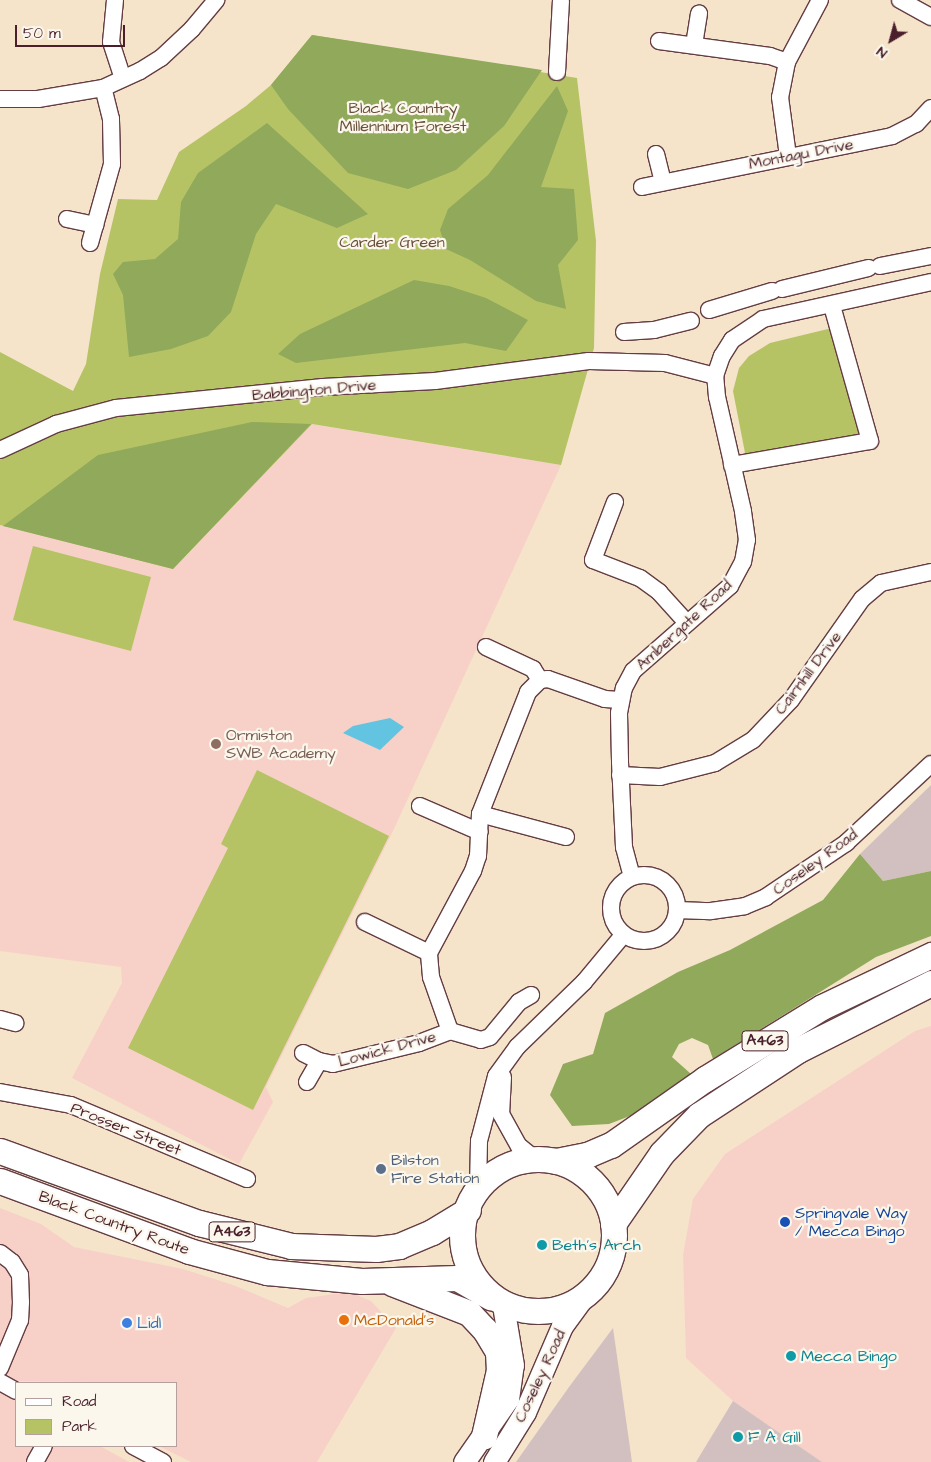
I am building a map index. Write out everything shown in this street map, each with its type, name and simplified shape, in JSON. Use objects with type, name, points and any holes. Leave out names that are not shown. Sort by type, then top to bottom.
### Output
[{"type":"highway","name":"A463","points":[[473,1200],[505,1167],[611,1145],[713,1074],[822,1007],[931,955]]},
{"type":"highway","name":"A463","points":[[613,1224],[662,1153],[699,1115],[798,1050],[931,983]]},
{"type":"highway","name":"Black Country Route","points":[[0,1151],[199,1223],[291,1246],[333,1249],[399,1246],[432,1232],[473,1200]]},
{"type":"highway","name":"A463","points":[[497,1301],[519,1311],[546,1310],[565,1305],[587,1292],[609,1261],[613,1224],[606,1201],[592,1182],[574,1168],[546,1160]]},
{"type":"highway","name":"Black Country Route","points":[[0,1181],[190,1251],[266,1272],[300,1278],[457,1278],[497,1301]]},
{"type":"highway","points":[[473,1200],[464,1247],[477,1281],[497,1301]]},
{"type":"highway","points":[[386,1279],[450,1303],[469,1313],[484,1330],[498,1352],[498,1370],[484,1436]]},
{"type":"main road","name":"Coseley Road","points":[[494,1462],[525,1412],[562,1326],[587,1292]]},
{"type":"main road","name":"Coseley Road","points":[[464,1462],[484,1436],[508,1399],[513,1365],[497,1301]]},
{"type":"street","points":[[115,0],[111,42],[123,78]]},
{"type":"street","points":[[0,99],[38,99],[103,88],[161,58],[192,30],[216,0]]},
{"type":"street","points":[[557,72],[559,0]]},
{"type":"street","points":[[788,156],[780,103],[787,62],[820,0]]},
{"type":"street","points":[[900,0],[931,17]]},
{"type":"street","points":[[694,45],[699,13]]},
{"type":"street","points":[[659,41],[770,56],[787,62]]},
{"type":"street","points":[[90,243],[112,164],[111,119],[103,88]]},
{"type":"street","name":"Montagu Drive","points":[[642,187],[892,136],[916,124],[931,108]]},
{"type":"street","points":[[656,154],[663,182]]},
{"type":"street","points":[[67,219],[95,225]]},
{"type":"street","points":[[709,310],[777,290],[925,257],[928,283],[827,307],[763,319],[732,340],[715,376]]},
{"type":"street","points":[[732,465],[870,441],[827,307],[814,281]]},
{"type":"street","points":[[737,301],[749,327]]},
{"type":"street","points":[[634,360],[629,332],[692,321]]},
{"type":"street","name":"Babbington Drive","points":[[0,450],[56,424],[116,408],[323,387],[435,381],[589,361],[634,360],[665,363],[715,376]]},
{"type":"street","name":"Ambergate Road","points":[[632,876],[624,847],[620,775],[620,700],[633,671],[730,586],[744,562],[747,540],[715,376]]},
{"type":"street","points":[[614,502],[593,560],[640,578],[659,592],[688,623]]},
{"type":"street","name":"Cairnhill Drive","points":[[620,775],[660,776],[715,763],[753,740],[791,700],[862,599],[881,583],[931,572]]},
{"type":"street","points":[[486,647],[533,669],[540,680]]},
{"type":"street","points":[[365,922],[429,953],[473,871],[478,856],[480,814],[509,746],[515,721],[528,692],[540,680],[555,679],[605,699],[620,700]]},
{"type":"street","name":"Coseley Road","points":[[677,910],[711,911],[746,906],[766,897],[846,843],[931,764]]},
{"type":"street","points":[[420,806],[480,832]]},
{"type":"street","points":[[480,814],[566,836]]},
{"type":"street","points":[[647,875],[667,884],[674,897],[677,910],[674,921],[661,936],[638,940],[624,934],[615,923],[611,903],[621,884],[632,876],[647,875]]},
{"type":"street","points":[[473,1200],[479,1141],[493,1084],[517,1047],[584,982],[624,934]]},
{"type":"street","name":"Lowick Drive","points":[[429,953],[431,977],[450,1031]]},
{"type":"street","name":"Lowick Drive","points":[[307,1082],[318,1061],[333,1064],[352,1060],[419,1043],[450,1031],[480,1040],[490,1037],[519,1002],[531,995]]},
{"type":"street","points":[[303,1053],[318,1061]]},
{"type":"street","points":[[505,1065],[500,1093],[502,1114],[519,1146],[546,1160]]},
{"type":"street","name":"Prosser Street","points":[[0,1092],[71,1105],[247,1179]]},
{"type":"street","points":[[0,1253],[12,1262],[20,1275],[21,1302],[18,1326],[0,1368]]},
{"type":"street","points":[[0,1382],[15,1390]]},
{"type":"street","points":[[35,1462],[43,1447]]},
{"type":"street","points":[[135,1447],[162,1462]]},
{"type":"shaded area","name":"Ormiston SWB Academy","points":[[311,424],[561,465],[393,831],[266,1087],[273,1102],[239,1164],[72,1078],[122,983],[121,967],[0,951],[0,525],[173,569]]},
{"type":"shaded area","points":[[931,785],[931,871],[883,881],[860,854]]},
{"type":"shaded area","points":[[931,1026],[931,1462],[822,1462],[733,1401],[686,1358],[683,1255],[693,1199],[725,1154],[915,1031]]},
{"type":"shaded area","points":[[0,1208],[41,1224],[74,1247],[183,1269],[233,1285],[288,1308],[306,1298],[349,1292],[371,1301],[396,1328],[317,1462],[191,1462],[161,1447],[178,1447],[178,1382],[0,1381]]},
{"type":"shaded area","points":[[613,1328],[632,1462],[516,1462],[569,1387]]},
{"type":"shaded area","points":[[0,1393],[15,1400],[15,1447],[36,1447],[28,1462],[0,1462]]},
{"type":"shaded area","points":[[733,1401],[822,1462],[696,1462]]},
{"type":"shaded area","points":[[50,1447],[102,1447],[129,1462],[42,1462]]},
{"type":"green space","name":"Carder Green","points":[[312,35],[577,78],[596,241],[594,348],[561,465],[312,424],[173,569],[0,525],[0,352],[73,391],[86,364],[100,274],[118,199],[157,200],[179,152],[246,106],[271,85]]},
{"type":"green space","name":"Black Country Millennium Forest","points":[[312,35],[542,70],[504,126],[456,170],[408,189],[348,173],[288,109],[271,85]]},
{"type":"green space","name":"Black Country Millennium Forest","points":[[557,86],[568,111],[541,187],[574,189],[578,240],[558,265],[566,309],[536,301],[470,260],[446,249],[440,230],[448,209],[488,175]]},
{"type":"green space","points":[[267,123],[368,214],[337,228],[276,204],[256,234],[231,312],[208,336],[171,349],[129,357],[123,295],[113,274],[123,262],[155,259],[178,239],[181,202],[198,173]]},
{"type":"green space","points":[[414,280],[449,286],[486,298],[528,320],[506,351],[465,343],[296,363],[278,354],[300,334]]},
{"type":"green space","points":[[832,328],[859,434],[746,458],[733,391],[739,368],[749,356],[770,343]]},
{"type":"green space","points":[[252,422],[311,424],[173,569],[3,526],[98,455]]},
{"type":"green space","points":[[33,546],[151,577],[131,651],[13,620]]},
{"type":"green space","points":[[257,770],[389,836],[253,1110],[128,1048],[228,848],[221,844]]},
{"type":"green space","points":[[860,854],[883,881],[931,871],[931,936],[876,957],[713,1059],[708,1045],[692,1038],[679,1044],[672,1057],[691,1074],[648,1109],[609,1124],[572,1126],[550,1095],[563,1064],[593,1054],[605,1013],[678,972],[730,950],[823,900]]},
{"type":"water","points":[[390,718],[404,727],[380,750],[343,733],[353,726]]},
{"type":"place","name":"Ormiston SWB Academy","points":[[216,744]]},
{"type":"place","name":"Bilston Fire Station","points":[[381,1169]]},
{"type":"place","name":"Springvale Way / Mecca Bingo","points":[[785,1222]]},
{"type":"place","name":"Beth's Arch","points":[[542,1245]]},
{"type":"place","name":"McDonald's","points":[[344,1320]]},
{"type":"place","name":"Lidl","points":[[127,1323]]},
{"type":"place","name":"Mecca Bingo","points":[[791,1356]]},
{"type":"place","name":"F A Gill","points":[[738,1437]]}]
